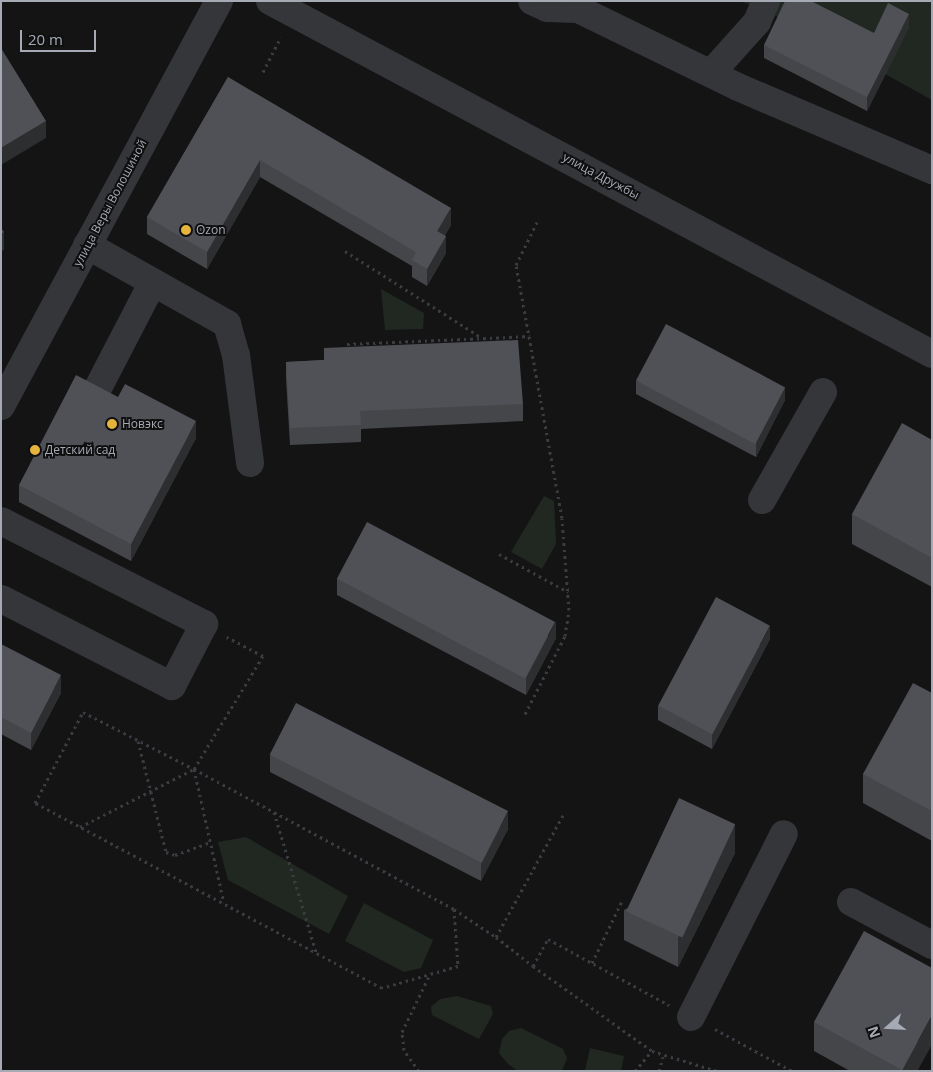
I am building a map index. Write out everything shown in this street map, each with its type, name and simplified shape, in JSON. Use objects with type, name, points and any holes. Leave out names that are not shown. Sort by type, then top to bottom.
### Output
[{"type":"street","name":"улица Веры Волошиной","points":[[1,406],[219,1]]},
{"type":"street","name":"улица Дружбы","points":[[270,1],[932,354]]},
{"type":"street","points":[[532,1],[547,8],[578,9],[713,71],[738,87],[932,170]]},
{"type":"street","points":[[713,71],[757,22],[766,1]]},
{"type":"street","points":[[87,245],[227,324],[236,355],[250,463]]},
{"type":"street","points":[[99,386],[153,282]]},
{"type":"street","points":[[762,500],[823,392]]},
{"type":"street","points":[[1,521],[204,624],[172,686],[1,599]]},
{"type":"street","points":[[692,1017],[784,834]]},
{"type":"street","points":[[851,902],[932,946]]},
{"type":"path","points":[[525,714],[565,636],[568,592],[562,518],[516,265],[539,218]]},
{"type":"path","points":[[345,251],[482,338]]},
{"type":"path","points":[[347,344],[530,336]]},
{"type":"path","points":[[499,554],[568,592]]},
{"type":"path","points":[[80,827],[194,769],[263,656],[204,624]]},
{"type":"path","points":[[454,908],[458,966],[382,988],[35,803],[83,712],[454,908],[652,1051],[663,1057],[717,1071]]},
{"type":"path","points":[[138,740],[166,852],[175,855],[210,842]]},
{"type":"path","points":[[194,769],[224,904]]},
{"type":"path","points":[[274,812],[316,953]]},
{"type":"path","points":[[496,937],[563,815]]},
{"type":"path","points":[[592,963],[622,901]]},
{"type":"path","points":[[533,966],[548,939],[791,1071]]},
{"type":"path","points":[[419,1071],[404,1050],[402,1032],[430,974]]},
{"type":"path","points":[[635,1071],[652,1051]]},
{"type":"path","points":[[659,1071],[663,1057]]},
{"type":"shaded area","points":[[740,1],[932,1],[932,100],[795,24]]},
{"type":"shaded area","points":[[381,289],[424,313],[423,329],[385,330]]},
{"type":"shaded area","points":[[544,496],[554,501],[556,544],[542,569],[511,552]]},
{"type":"shaded area","points":[[246,837],[348,896],[329,934],[228,880],[218,842]]},
{"type":"shaded area","points":[[364,903],[433,940],[421,968],[404,972],[345,941]]},
{"type":"shaded area","points":[[457,996],[491,1006],[493,1014],[479,1039],[432,1015],[431,1007],[440,999]]},
{"type":"shaded area","points":[[521,1028],[563,1049],[567,1058],[562,1071],[518,1071],[508,1064],[499,1053],[502,1039],[509,1031]]},
{"type":"shaded area","points":[[590,1048],[624,1056],[621,1071],[585,1071]]},
{"type":"building","points":[[785,1],[811,1],[874,33],[888,3],[909,14],[867,97],[764,45]]},
{"type":"building","points":[[1,48],[46,121],[1,148]]},
{"type":"building","points":[[228,77],[451,208],[437,231],[446,236],[427,269],[412,260],[416,252],[260,160],[207,252],[147,217]]},
{"type":"building","points":[[666,324],[785,387],[755,444],[636,381]]},
{"type":"building","points":[[518,340],[523,404],[360,411],[361,425],[290,428],[286,362],[324,360],[324,348]]},
{"type":"building","points":[[76,375],[118,397],[125,384],[196,421],[131,544],[19,485]]},
{"type":"building","points":[[902,423],[932,440],[932,558],[852,514]]},
{"type":"building","points":[[367,522],[555,622],[525,679],[337,579]]},
{"type":"building","points":[[716,597],[770,626],[712,734],[658,706]]},
{"type":"building","points":[[1,644],[61,675],[31,733],[1,717]]},
{"type":"building","points":[[913,683],[932,693],[932,811],[863,774]]},
{"type":"building","points":[[296,703],[508,811],[482,863],[270,755]]},
{"type":"building","points":[[679,798],[735,824],[682,937],[626,911]]},
{"type":"building","points":[[864,931],[932,968],[932,1015],[902,1070],[814,1022]]},
{"type":"place","name":"Ozon","points":[[186,230]]},
{"type":"place","name":"Новэкс","points":[[112,424]]},
{"type":"place","name":"Детский сад","points":[[35,450]]}]
